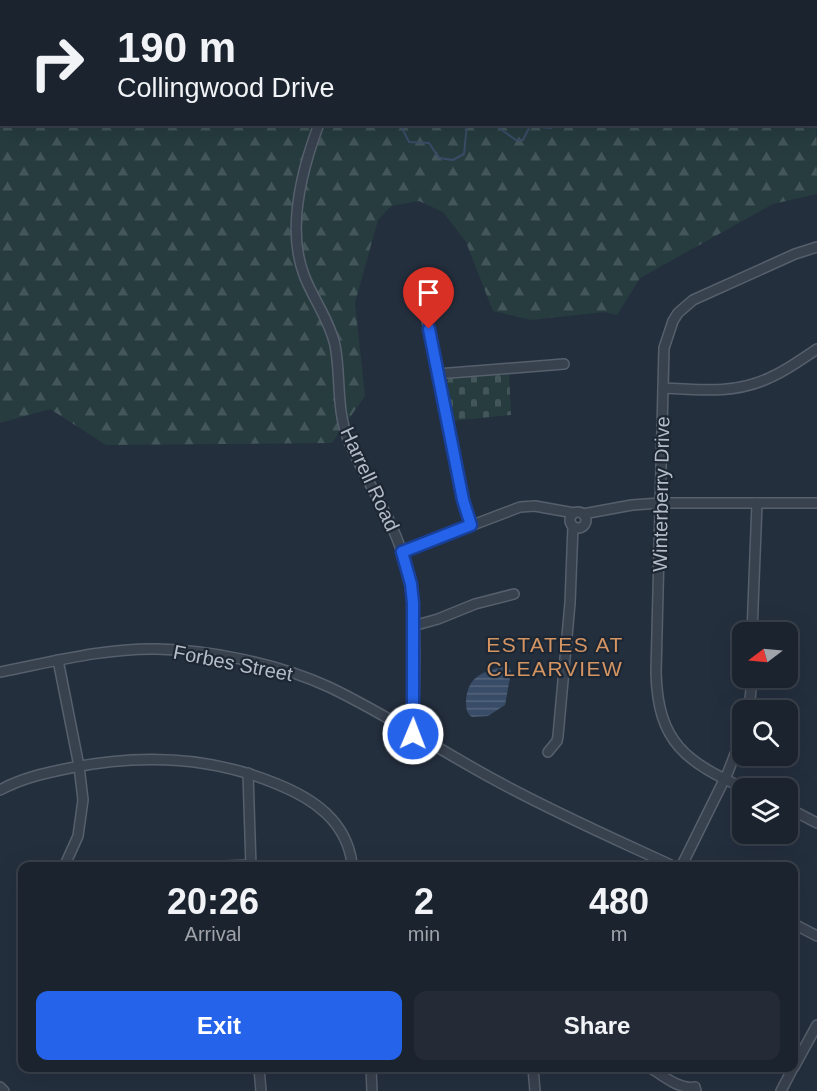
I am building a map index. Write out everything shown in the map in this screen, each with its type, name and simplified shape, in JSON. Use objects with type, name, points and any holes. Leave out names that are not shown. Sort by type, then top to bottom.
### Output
[{"type":"street","name":"Harrell Road","points":[[318,126],[300,184],[297,229],[300,261],[308,285],[332,333],[337,361],[341,413],[347,436],[384,508],[402,552],[411,584],[413,734]]},
{"type":"street","name":"Winterberry Drive","points":[[732,783],[698,764],[677,745],[665,727],[658,706],[656,673],[665,340],[673,321],[686,306],[699,297],[795,254],[817,247]]},
{"type":"street","points":[[420,285],[463,500],[471,525]]},
{"type":"street","points":[[663,388],[712,391],[754,384],[783,371],[817,349]]},
{"type":"street","points":[[437,374],[564,364]]},
{"type":"street","points":[[548,752],[558,736],[573,536],[578,520],[596,512],[632,505],[660,503],[817,503]]},
{"type":"street","points":[[752,622],[757,503]]},
{"type":"street","points":[[402,552],[526,506],[560,510],[578,520]]},
{"type":"street","points":[[413,626],[475,604],[514,594]]},
{"type":"street","name":"Forbes Street","points":[[0,672],[116,651],[149,649],[185,651],[285,671],[328,687],[502,784],[665,862]]},
{"type":"street","points":[[58,660],[79,766],[83,800],[81,823],[66,862]]},
{"type":"street","points":[[0,790],[32,776],[79,766],[128,760],[170,759],[210,763],[248,773],[289,789],[313,802],[333,819],[345,838],[352,862]]},
{"type":"street","points":[[683,862],[732,760]]},
{"type":"street","points":[[248,773],[251,862]]},
{"type":"street","points":[[798,813],[816,821]]},
{"type":"street","points":[[798,926],[817,936]]},
{"type":"street","points":[[798,1058],[817,1025]]},
{"type":"street","points":[[259,1072],[261,1091]]},
{"type":"street","points":[[371,1072],[372,1091]]},
{"type":"street","points":[[533,1072],[535,1091]]},
{"type":"street","points":[[657,1072],[672,1082],[695,1089]]},
{"type":"street","points":[[781,1091],[790,1072]]},
{"type":"street","points":[[0,1087],[4,1091]]},
{"type":"green space","points":[[0,126],[817,126],[817,194],[773,204],[640,278],[617,315],[605,312],[531,320],[493,311],[466,242],[443,212],[419,201],[391,206],[378,220],[355,303],[365,396],[332,443],[106,445],[50,409],[0,423]]},
{"type":"green space","points":[[509,372],[511,415],[451,421],[446,384],[449,378]]},
{"type":"water","points":[[509,667],[511,672],[505,705],[488,716],[472,717],[467,712],[466,700],[473,680],[483,673]]},
{"type":"waterway","points":[[401,126],[409,142],[429,143],[439,158],[453,160],[464,154],[467,126]]},
{"type":"waterway","points":[[496,126],[516,140],[523,140],[530,126]]},
{"type":"waterway","points":[[530,126],[551,128],[552,126]]},
{"type":"district","name":"ESTATES AT CLEARVIEW","points":[[555,657]]},
{"type":"route","points":[[413,734],[413,603],[411,584],[402,552],[471,525],[465,510],[429,329]]}]
